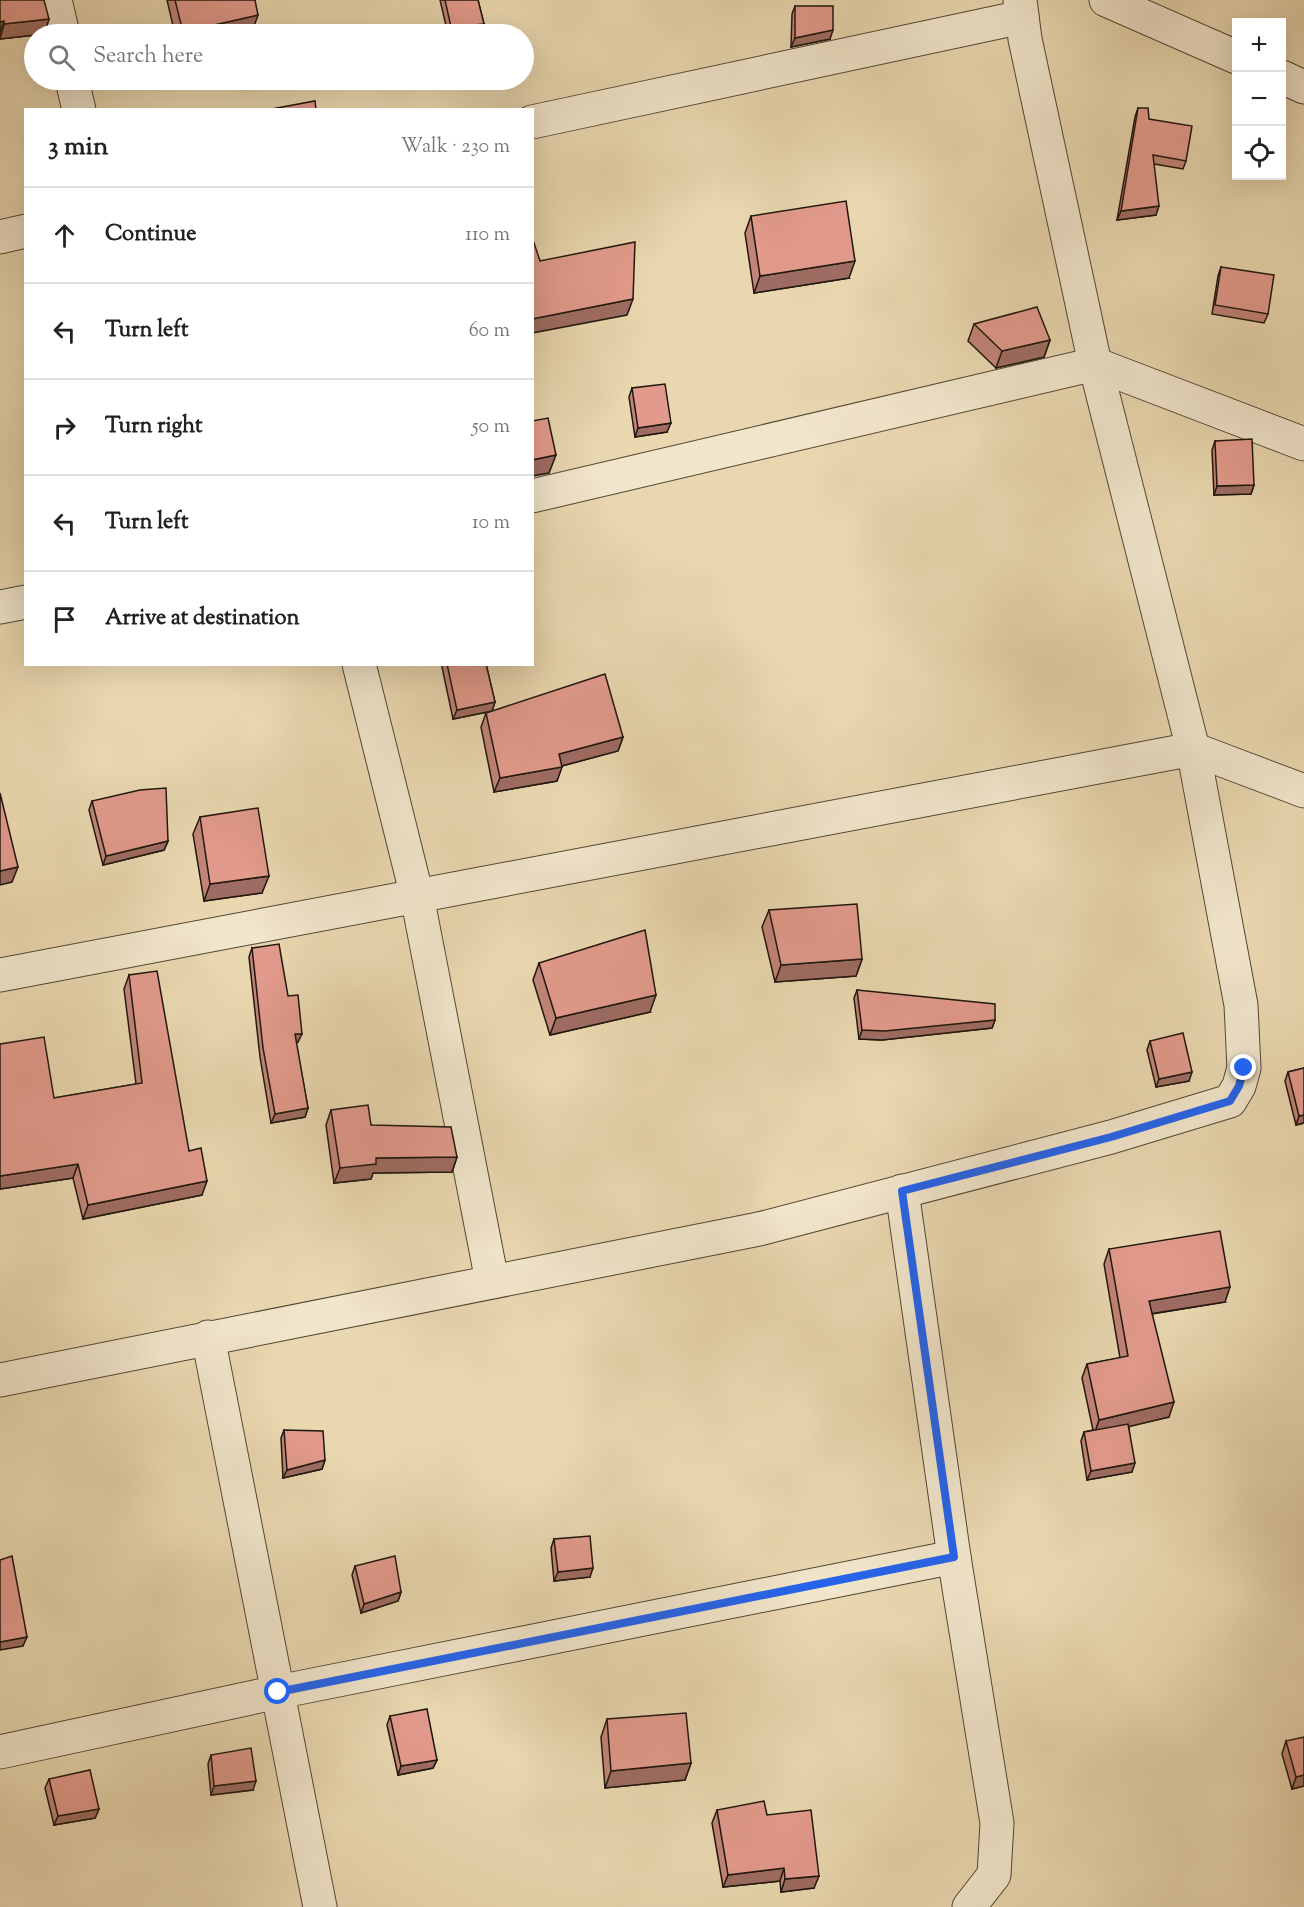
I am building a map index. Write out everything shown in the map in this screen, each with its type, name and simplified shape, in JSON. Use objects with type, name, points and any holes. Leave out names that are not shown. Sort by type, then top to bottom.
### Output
[{"type":"street","points":[[55,0],[61,24]]},
{"type":"street","points":[[1106,0],[1232,55]]},
{"type":"street","points":[[0,1380],[759,1229],[1111,1137],[1230,1101],[1239,1086],[1244,1068],[1241,1005],[1193,749],[1095,364],[1021,8],[534,122]]},
{"type":"street","points":[[1286,79],[1304,87]]},
{"type":"street","points":[[74,90],[79,108]]},
{"type":"street","points":[[0,237],[24,231]]},
{"type":"street","points":[[534,496],[1095,364],[1304,444]]},
{"type":"street","points":[[0,607],[24,602]]},
{"type":"street","points":[[360,666],[417,896],[492,1281]]},
{"type":"street","points":[[0,975],[1193,749],[1304,791]]},
{"type":"street","points":[[902,1191],[954,1557],[997,1823],[994,1875],[969,1907]]},
{"type":"street","points":[[207,1337],[320,1907]]},
{"type":"street","points":[[0,1752],[278,1692],[954,1557]]},
{"type":"building","points":[[0,0],[44,0],[49,19],[4,24],[4,21],[0,22]]},
{"type":"building","points":[[175,0],[255,0],[258,15],[218,24],[181,24]]},
{"type":"building","points":[[445,0],[478,0],[484,24],[450,24]]},
{"type":"building","points":[[795,6],[833,6],[833,30],[795,38]]},
{"type":"building","points":[[315,101],[316,108],[277,108]]},
{"type":"building","points":[[1138,108],[1148,108],[1149,119],[1192,126],[1186,161],[1153,155],[1159,206],[1121,211]]},
{"type":"building","points":[[846,201],[855,261],[760,276],[751,216]]},
{"type":"building","points":[[635,242],[633,299],[534,319],[534,243],[540,261]]},
{"type":"building","points":[[1221,267],[1274,275],[1268,314],[1215,305]]},
{"type":"building","points":[[1037,307],[1050,340],[1002,351],[974,324]]},
{"type":"building","points":[[665,384],[671,423],[638,428],[632,388]]},
{"type":"building","points":[[548,418],[556,455],[534,460],[534,421]]},
{"type":"building","points":[[1252,439],[1254,485],[1217,486],[1215,441]]},
{"type":"building","points":[[447,666],[486,666],[495,702],[457,710]]},
{"type":"building","points":[[605,674],[623,737],[559,754],[562,767],[500,778],[486,713]]},
{"type":"building","points":[[166,788],[168,841],[106,856],[92,801],[140,790]]},
{"type":"building","points":[[0,793],[18,867],[0,871]]},
{"type":"building","points":[[258,808],[269,876],[210,884],[200,817]]},
{"type":"building","points":[[857,904],[862,959],[781,965],[769,910]]},
{"type":"building","points":[[645,930],[656,995],[556,1018],[539,963]]},
{"type":"building","points":[[279,944],[288,996],[298,995],[302,1034],[295,1034],[308,1108],[275,1114],[263,1048],[252,948]]},
{"type":"building","points":[[157,971],[189,1151],[201,1148],[207,1181],[88,1205],[78,1164],[0,1176],[0,1044],[44,1037],[54,1098],[142,1083],[129,975]]},
{"type":"building","points":[[857,990],[995,1004],[995,1020],[885,1031],[862,1030]]},
{"type":"building","points":[[1183,1033],[1192,1072],[1159,1079],[1150,1041]]},
{"type":"building","points":[[1304,1068],[1304,1115],[1299,1116],[1288,1072]]},
{"type":"building","points":[[368,1105],[371,1125],[451,1127],[457,1157],[376,1158],[376,1164],[340,1168],[331,1110]]},
{"type":"building","points":[[1220,1231],[1230,1287],[1149,1301],[1174,1402],[1099,1420],[1087,1364],[1128,1356],[1109,1249]]},
{"type":"building","points":[[1128,1424],[1135,1463],[1091,1471],[1084,1432]]},
{"type":"building","points":[[284,1430],[323,1431],[325,1460],[287,1470]]},
{"type":"building","points":[[590,1536],[593,1568],[558,1572],[554,1539]]},
{"type":"building","points":[[12,1556],[27,1637],[0,1642],[0,1560]]},
{"type":"building","points":[[395,1556],[401,1592],[364,1604],[355,1566]]},
{"type":"building","points":[[427,1709],[437,1760],[401,1766],[390,1716]]},
{"type":"building","points":[[686,1713],[691,1763],[611,1771],[607,1719]]},
{"type":"building","points":[[1304,1737],[1304,1775],[1296,1777],[1286,1741]]},
{"type":"building","points":[[251,1748],[256,1781],[214,1786],[211,1755]]},
{"type":"building","points":[[90,1770],[99,1809],[58,1816],[49,1779]]},
{"type":"building","points":[[764,1801],[767,1815],[811,1810],[819,1876],[785,1879],[784,1868],[728,1875],[717,1810]]},
{"type":"route","points":[[278,1692],[954,1557],[902,1191],[1111,1137],[1230,1101],[1239,1086],[1244,1068]]}]
